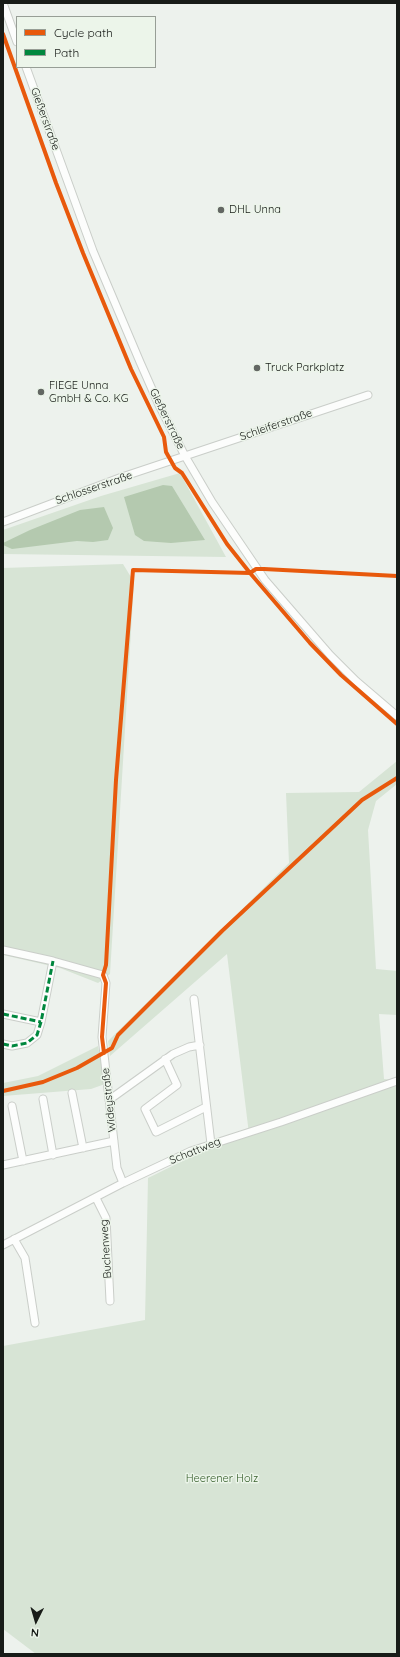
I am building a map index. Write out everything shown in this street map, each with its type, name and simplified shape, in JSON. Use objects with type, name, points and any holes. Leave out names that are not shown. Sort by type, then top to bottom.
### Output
[{"type":"street","points":[[3,3],[16,39]]},
{"type":"street","name":"Gießerstraße","points":[[26,68],[93,251],[159,405],[185,456],[212,502],[265,580],[330,655],[356,681],[397,716]]},
{"type":"street","name":"Schleiferstraße","points":[[185,456],[368,395]]},
{"type":"street","name":"Schlosserstraße","points":[[3,522],[71,495],[185,456]]},
{"type":"street","name":"Wideystraße","points":[[3,950],[53,961],[104,975],[106,983],[102,1037],[117,1168],[123,1183]]},
{"type":"street","points":[[3,1044],[12,1046],[27,1043],[37,1035],[53,961]]},
{"type":"street","points":[[194,999],[211,1144]]},
{"type":"street","points":[[3,1014],[41,1022]]},
{"type":"street","points":[[109,1100],[181,1049],[200,1045]]},
{"type":"street","points":[[165,1059],[177,1085],[145,1109],[156,1132],[206,1107]]},
{"type":"street","name":"Schattweg","points":[[3,1245],[123,1183],[190,1151],[280,1122],[397,1081]]},
{"type":"street","points":[[72,1093],[83,1148]]},
{"type":"street","points":[[43,1099],[53,1155]]},
{"type":"street","points":[[12,1106],[23,1162]]},
{"type":"street","points":[[3,1166],[114,1141]]},
{"type":"street","name":"Buchenweg","points":[[96,1198],[106,1218],[110,1301]]},
{"type":"street","points":[[14,1239],[25,1258],[35,1323]]},
{"type":"green space","points":[[180,473],[226,557],[3,554],[3,530],[101,496]]},
{"type":"green space","points":[[123,564],[134,582],[110,974],[98,983],[60,968],[3,955],[3,568]]},
{"type":"green space","name":"Heerener Holz","points":[[397,761],[397,784],[376,801],[368,830],[376,969],[397,971],[397,1015],[379,1014],[384,1079],[397,1080],[397,1654],[36,1654],[3,1629],[3,1346],[145,1320],[148,1178],[211,1147],[249,1134],[227,954],[110,1056],[108,1041],[289,863],[286,793],[359,792]]},
{"type":"green space","points":[[98,1046],[105,1084],[91,1089],[3,1096],[3,1083],[38,1076]]},
{"type":"shaded area","points":[[163,485],[172,486],[205,540],[171,543],[144,541],[135,535],[124,497]]},
{"type":"shaded area","points":[[104,507],[113,528],[108,540],[93,542],[77,541],[12,549],[3,545],[3,543],[30,530],[80,510]]},
{"type":"marked path","points":[[3,1044],[12,1046],[27,1043],[37,1035],[53,961]]},
{"type":"marked path","points":[[3,1014],[41,1022]]},
{"type":"cycle path","points":[[3,34],[56,183],[83,253],[131,369],[164,437],[166,452],[175,468],[182,473],[227,544],[310,643],[341,675],[397,724]]},
{"type":"cycle path","points":[[104,1053],[102,1037],[106,983],[103,975],[106,965],[116,780],[133,570],[250,573],[256,569],[264,569],[397,576]]},
{"type":"cycle path","points":[[3,1091],[43,1082],[77,1068],[112,1048],[118,1035],[222,931],[362,800],[397,778]]},
{"type":"place","name":"DHL Unna","points":[[221,210]]},
{"type":"place","name":"Truck Parkplatz","points":[[257,368]]},
{"type":"place","name":"FIEGE Unna GmbH & Co. KG","points":[[41,392]]}]
